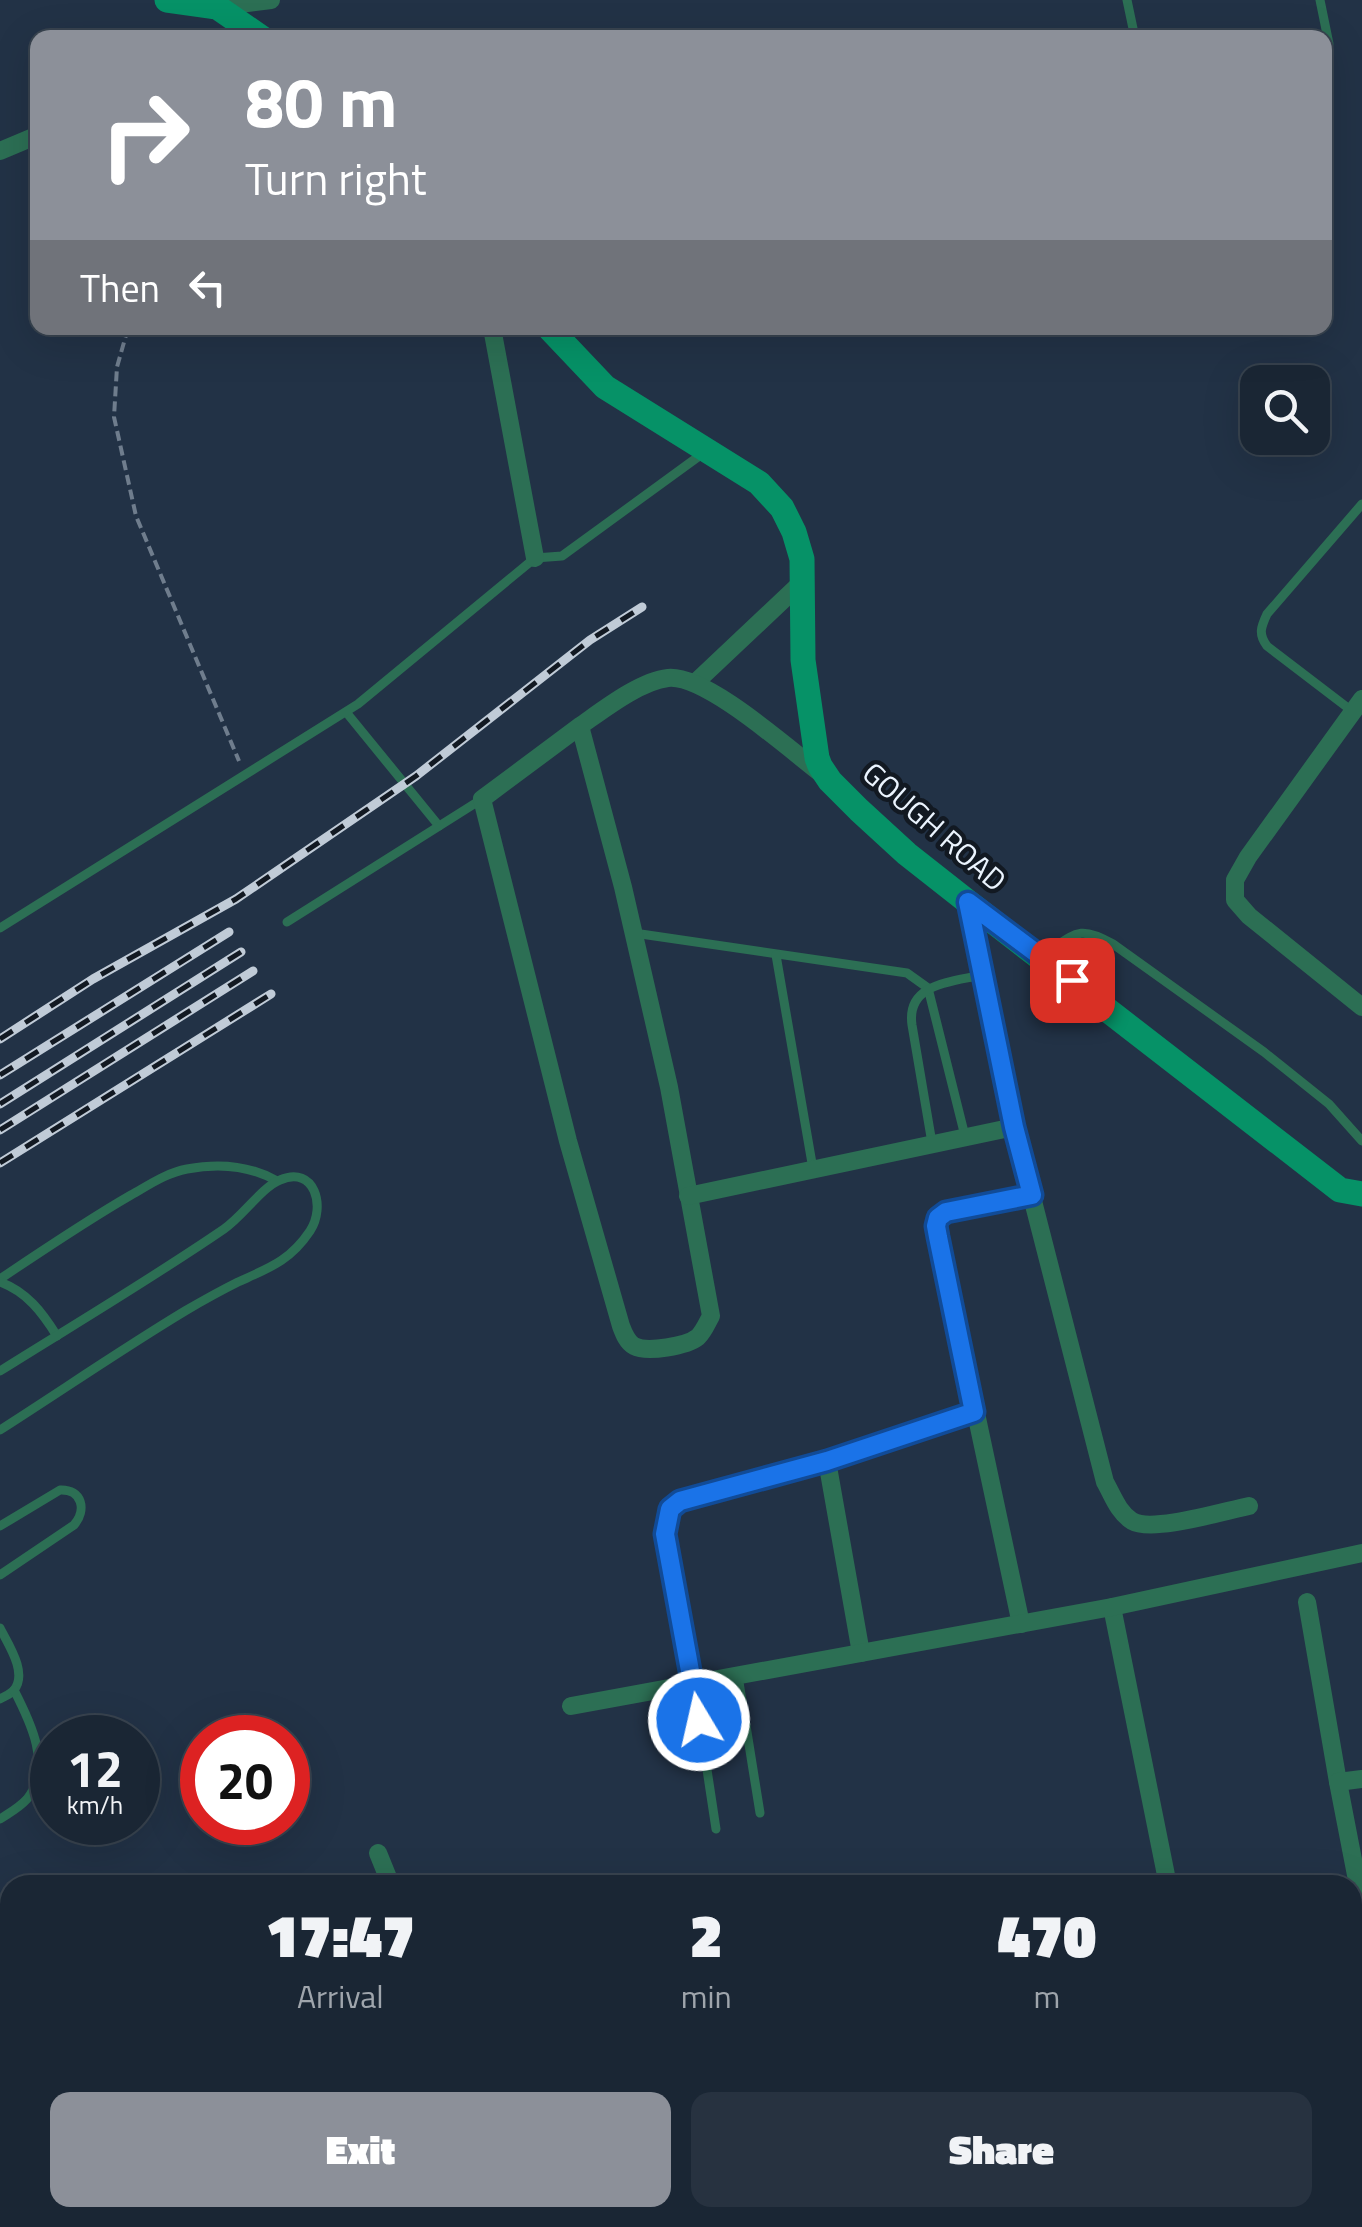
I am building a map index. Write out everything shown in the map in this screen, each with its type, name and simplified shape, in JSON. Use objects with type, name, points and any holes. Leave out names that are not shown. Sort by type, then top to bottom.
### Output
[{"type":"street","points":[[167,0],[217,7],[272,0]]},
{"type":"street","points":[[217,7],[250,30]]},
{"type":"street","points":[[0,151],[30,138]]},
{"type":"street","points":[[493,335],[535,558]]},
{"type":"street","name":"GOUGH ROAD","points":[[556,335],[605,387],[759,484],[782,508],[802,560],[803,660],[817,758],[830,780],[907,854],[968,902],[1340,1190],[1362,1194]]},
{"type":"street","points":[[695,682],[802,582]]},
{"type":"street","points":[[580,726],[670,1087],[711,1316],[700,1335],[688,1342],[647,1350],[636,1348],[626,1339],[621,1326],[568,1142],[482,799],[580,726],[641,686],[664,678],[695,682],[830,780]]},
{"type":"street","points":[[1359,709],[1248,857],[1235,880],[1234,900],[1248,916],[1362,1007]]},
{"type":"street","points":[[968,902],[1014,1127],[1105,1482],[1120,1510],[1135,1523],[1152,1526],[1250,1506]]},
{"type":"street","points":[[688,1196],[1014,1127]]},
{"type":"street","points":[[1021,1624],[936,1226],[938,1218],[946,1212],[1032,1195]]},
{"type":"street","points":[[694,1684],[665,1534],[670,1509],[680,1501],[827,1461],[974,1412]]},
{"type":"street","points":[[827,1461],[861,1653]]},
{"type":"street","points":[[570,1706],[1112,1608],[1362,1553]]},
{"type":"street","points":[[1307,1602],[1356,1875]]},
{"type":"street","points":[[1112,1608],[1166,1875]]},
{"type":"street","points":[[1338,1782],[1362,1780]]},
{"type":"street","points":[[378,1853],[387,1875]]},
{"type":"lane","points":[[1127,0],[1133,30]]},
{"type":"lane","points":[[1320,0],[1327,30]]},
{"type":"lane","points":[[0,928],[358,704],[535,558],[562,556],[707,451]]},
{"type":"lane","points":[[1359,709],[1267,646],[1260,629],[1267,614],[1362,504]]},
{"type":"lane","points":[[346,712],[440,826]]},
{"type":"lane","points":[[286,922],[482,799]]},
{"type":"lane","points":[[1041,956],[1078,932],[1093,933],[1113,944],[1264,1052],[1329,1104],[1362,1142]]},
{"type":"lane","points":[[634,934],[907,973],[928,988],[964,1136]]},
{"type":"lane","points":[[776,955],[813,1168]]},
{"type":"lane","points":[[932,1143],[910,1014],[913,1003],[928,988],[982,975]]},
{"type":"lane","points":[[57,1336],[22,1292],[0,1280],[91,1218],[164,1176],[184,1169],[232,1166],[252,1169],[277,1181]]},
{"type":"lane","points":[[0,1371],[227,1228],[277,1181],[301,1178],[310,1184],[319,1207],[318,1216],[307,1236],[278,1265],[184,1312],[0,1430]]},
{"type":"lane","points":[[0,1526],[60,1490],[71,1490],[80,1500],[82,1514],[74,1526],[0,1575]]},
{"type":"lane","points":[[0,1628],[16,1662],[18,1678],[14,1690],[0,1699]]},
{"type":"lane","points":[[738,1676],[760,1812]]},
{"type":"lane","points":[[694,1684],[716,1829]]},
{"type":"lane","points":[[0,1819],[24,1803],[37,1770],[35,1734],[14,1690]]},
{"type":"path","points":[[126,335],[117,367],[114,417],[136,516],[245,775]]},
{"type":"railway","points":[[0,1039],[93,979],[236,899],[416,776],[590,640],[642,607]]},
{"type":"railway","points":[[0,1075],[229,932]]},
{"type":"railway","points":[[0,1104],[241,952]]},
{"type":"railway","points":[[0,1130],[253,971]]},
{"type":"railway","points":[[0,1163],[271,994]]},
{"type":"route","points":[[699,1720],[665,1534],[670,1509],[680,1501],[827,1461],[974,1412],[938,1237],[938,1218],[946,1212],[1032,1195],[1014,1127],[968,902],[1072,980]]}]
